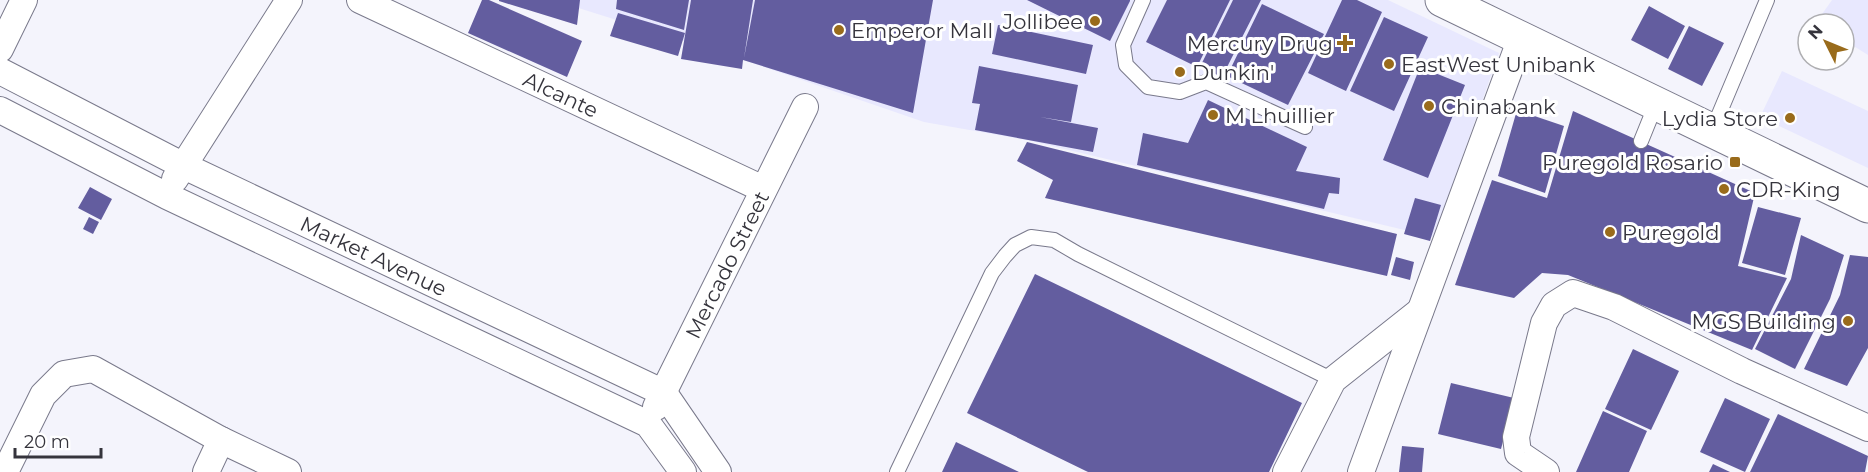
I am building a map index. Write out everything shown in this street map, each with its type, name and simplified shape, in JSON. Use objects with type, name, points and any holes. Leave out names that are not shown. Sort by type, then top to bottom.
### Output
[{"type":"main road","points":[[1442,0],[1868,206]]},
{"type":"street","points":[[0,50],[24,0]]},
{"type":"street","points":[[166,196],[182,165],[289,0]]},
{"type":"street","name":"Alcante","points":[[360,0],[763,189]]},
{"type":"street","points":[[1361,472],[1521,38]]},
{"type":"street","name":"Market Avenue","points":[[0,71],[182,165],[664,393]]},
{"type":"street","name":"Mercado Street","points":[[648,423],[805,107]]},
{"type":"street","name":"Market Avenue","points":[[0,110],[166,196],[648,423],[683,472]]},
{"type":"street","points":[[1545,472],[1518,453],[1516,437],[1544,323],[1554,305],[1573,293],[1614,307],[1742,371],[1868,428]]},
{"type":"street","points":[[1286,472],[1332,380],[1420,311]]},
{"type":"street","points":[[5,472],[43,395],[64,374],[93,369],[221,440],[288,472]]},
{"type":"street","points":[[664,393],[718,472]]},
{"type":"street","points":[[206,472],[221,440]]},
{"type":"lane","points":[[1143,0],[1123,45],[1126,65],[1148,87],[1180,92],[1206,82],[1305,127]]},
{"type":"lane","points":[[1712,130],[1767,0]]},
{"type":"lane","points":[[1641,141],[1656,104]]},
{"type":"lane","points":[[897,472],[992,273],[1015,245],[1031,237],[1054,240],[1332,380]]},
{"type":"shaded area","points":[[553,0],[1388,0],[1499,53],[1434,237],[1027,140],[924,122],[744,60]]},
{"type":"shaded area","points":[[1832,0],[1868,0],[1868,55],[1856,48],[1856,12],[1824,12]]},
{"type":"shaded area","points":[[1782,71],[1868,111],[1868,168],[1760,117]]},
{"type":"building","points":[[482,0],[489,0],[582,41],[567,77],[468,33]]},
{"type":"building","points":[[580,0],[577,25],[499,1]]},
{"type":"building","points":[[617,0],[689,0],[684,30],[616,9]]},
{"type":"building","name":"Emperor Mall","points":[[691,0],[753,0],[744,58],[755,0],[933,0],[913,113],[743,60],[742,69],[681,59]]},
{"type":"building","name":"Jollibee","points":[[1027,0],[1130,0],[1130,1],[1110,41]]},
{"type":"building","points":[[1167,0],[1230,0],[1197,67],[1146,42]]},
{"type":"building","points":[[1233,0],[1261,0],[1222,77],[1200,67]]},
{"type":"building","name":"Mercury Drug","points":[[1342,0],[1357,0],[1382,12],[1346,91],[1308,73]]},
{"type":"building","points":[[1262,4],[1324,34],[1288,105],[1227,76]]},
{"type":"building","points":[[1649,6],[1685,26],[1668,59],[1631,40]]},
{"type":"building","points":[[618,13],[685,33],[678,56],[610,36]]},
{"type":"building","name":"EastWest Unibank","points":[[1384,17],[1428,37],[1394,111],[1350,91]]},
{"type":"building","points":[[998,25],[1093,45],[1086,74],[992,54]]},
{"type":"building","points":[[1689,26],[1724,43],[1702,86],[1668,69]]},
{"type":"building","points":[[979,66],[1078,85],[1071,122],[1040,117],[1098,128],[1093,152],[975,130],[980,104],[972,103]]},
{"type":"building","points":[[1420,67],[1465,85],[1428,178],[1383,160]]},
{"type":"building","points":[[1208,100],[1307,147],[1296,171],[1340,178],[1339,194],[1329,193],[1324,209],[1137,165],[1143,133],[1188,143]]},
{"type":"building","points":[[1517,110],[1564,126],[1545,193],[1498,176]]},
{"type":"building","name":"Puregold","points":[[1573,111],[1755,193],[1738,266],[1787,278],[1752,350],[1568,275],[1542,273],[1514,298],[1455,285],[1492,180],[1547,198]]},
{"type":"building","points":[[1027,142],[1397,234],[1387,276],[1045,198],[1053,180],[1017,161]]},
{"type":"building","points":[[90,187],[112,199],[101,220],[78,208]]},
{"type":"building","points":[[1415,198],[1441,205],[1430,241],[1404,234]]},
{"type":"building","points":[[1758,207],[1801,218],[1785,275],[1742,263]]},
{"type":"building","points":[[89,217],[99,222],[93,234],[83,229]]},
{"type":"building","points":[[1801,235],[1844,255],[1830,299],[1795,369],[1755,349],[1791,279]]},
{"type":"building","name":"MGS Building","points":[[1850,255],[1868,257],[1868,348],[1847,386],[1804,369],[1840,295]]},
{"type":"building","points":[[1396,257],[1414,262],[1410,280],[1391,275]]},
{"type":"building","points":[[1035,274],[1302,403],[1269,472],[1088,472],[967,413]]},
{"type":"building","points":[[1633,349],[1679,371],[1651,430],[1605,409]]},
{"type":"building","points":[[1451,383],[1514,398],[1501,449],[1438,434]]},
{"type":"building","points":[[1725,398],[1770,419],[1745,472],[1700,452]]},
{"type":"building","points":[[1603,411],[1647,431],[1629,472],[1576,472]]},
{"type":"building","points":[[1778,414],[1868,456],[1865,472],[1750,472]]},
{"type":"building","points":[[956,442],[1019,472],[942,472]]},
{"type":"building","points":[[1402,446],[1424,448],[1422,472],[1399,472]]},
{"type":"building","points":[[1713,464],[1730,472],[1709,472]]},
{"type":"place","name":"Jollibee","points":[[1095,21]]},
{"type":"place","name":"Emperor Mall","points":[[839,30]]},
{"type":"place","name":"Mercury Drug","points":[[1345,43]]},
{"type":"place","name":"EastWest Unibank","points":[[1389,64]]},
{"type":"place","name":"Dunkin'","points":[[1180,72]]},
{"type":"place","name":"Chinabank","points":[[1429,106]]},
{"type":"place","name":"M Lhuillier","points":[[1213,115]]},
{"type":"place","name":"Lydia Store","points":[[1790,118]]},
{"type":"place","name":"Puregold Rosario","points":[[1735,162]]},
{"type":"place","name":"CDR-King","points":[[1724,189]]},
{"type":"place","name":"Puregold","points":[[1610,232]]},
{"type":"place","name":"MGS Building","points":[[1848,321]]}]
